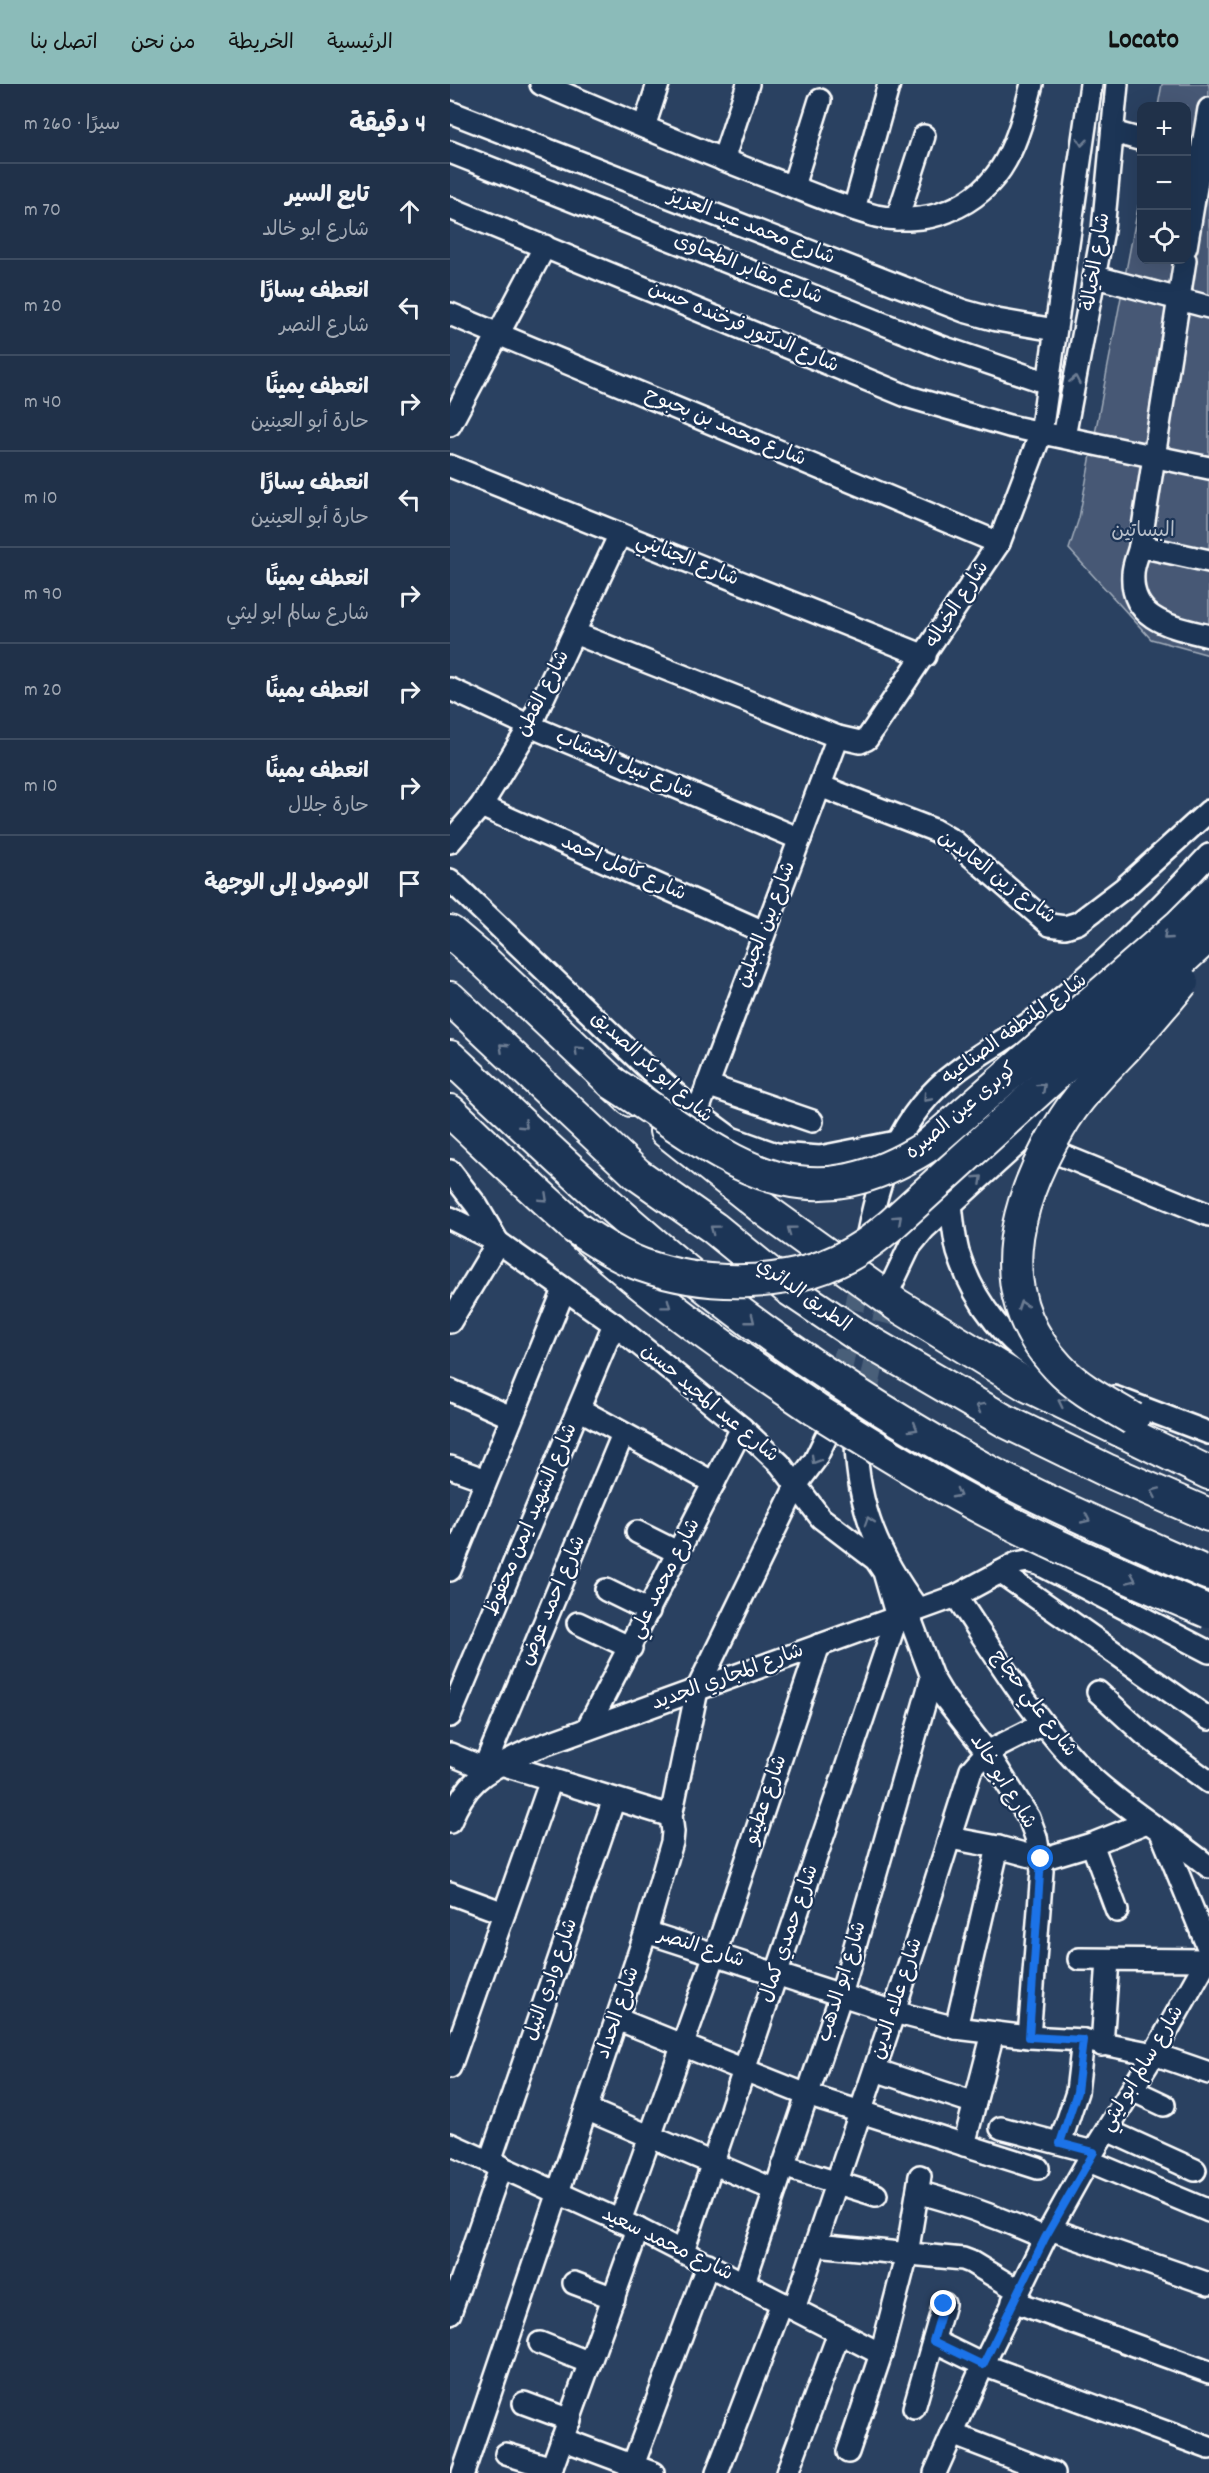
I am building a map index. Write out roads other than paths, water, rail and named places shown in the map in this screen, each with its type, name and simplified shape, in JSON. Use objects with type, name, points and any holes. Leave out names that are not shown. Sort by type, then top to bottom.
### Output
[{"type":"highway","name":"كوبرى عين الصيره","points":[[611,1082],[714,1150],[742,1166],[772,1178],[804,1183],[837,1183],[868,1176],[898,1164],[926,1147],[1180,925],[1209,896]]},
{"type":"highway","points":[[450,932],[484,961],[611,1082],[720,1175],[819,1251],[897,1305],[1027,1385],[1209,1473]]},
{"type":"highway","points":[[574,1227],[606,1248],[640,1264],[677,1275],[714,1281],[752,1281],[790,1276],[826,1265],[861,1248],[891,1225],[1209,935]]},
{"type":"highway","points":[[1209,949],[1095,1080],[1060,1126],[1033,1178],[1016,1234],[1014,1270],[1020,1297],[1036,1339],[1059,1368],[1088,1391],[1209,1466]]},
{"type":"highway","name":"الطريق الدائري","points":[[450,998],[637,1174],[714,1228],[789,1289],[895,1358],[1005,1421],[1106,1470],[1209,1515]]},
{"type":"highway","points":[[450,1057],[614,1210],[693,1276],[776,1339],[908,1424],[982,1468],[1082,1518],[1209,1574]]},
{"type":"highway","points":[[450,1111],[574,1227],[649,1291],[816,1410],[877,1448],[1002,1519],[1066,1550],[1209,1612]]},
{"type":"street","points":[[541,84],[723,160],[854,209],[897,219],[924,218],[948,211],[969,200],[987,186],[1002,168],[1014,147],[1032,84]]},
{"type":"street","points":[[644,127],[658,84]]},
{"type":"street","points":[[723,160],[748,84]]},
{"type":"street","points":[[854,209],[889,84]]},
{"type":"street","name":"شارع الخيالة","points":[[1041,433],[1090,84]]},
{"type":"street","name":"شارع الخيالة","points":[[1064,437],[1096,277],[1110,176],[1118,84]]},
{"type":"street","points":[[793,186],[820,100]]},
{"type":"street","points":[[1191,212],[1199,154],[1209,109]]},
{"type":"street","name":"شارع محمد عبد العزيز","points":[[450,112],[964,311],[997,320],[1055,330]]},
{"type":"street","points":[[1113,132],[1137,139]]},
{"type":"street","points":[[897,219],[924,136]]},
{"type":"street","name":"شارع مقابر الطحاوى","points":[[450,152],[942,347],[1048,382]]},
{"type":"street","points":[[1078,176],[1081,182],[1094,187],[1106,182],[1110,176]]},
{"type":"street","name":"شارع الدكتور فرخنده حسن","points":[[450,208],[909,397],[975,418],[1209,468]]},
{"type":"street","points":[[1070,227],[1083,221],[1097,225],[1103,230]]},
{"type":"street","points":[[450,425],[545,246]]},
{"type":"street","points":[[1184,264],[1140,546],[1132,573],[1136,603],[1152,618],[1209,636]]},
{"type":"street","points":[[1096,277],[1209,307]]},
{"type":"street","name":"شارع محمد بن بحبوح","points":[[450,314],[999,543]]},
{"type":"street","name":"شارع الخياله","points":[[838,737],[852,741],[867,739],[925,656],[999,543],[1041,433]]},
{"type":"street","name":"شارع الجنايني","points":[[450,466],[925,656]]},
{"type":"street","name":"شارع القطن","points":[[450,842],[481,806],[530,726],[620,534]]},
{"type":"street","points":[[1140,546],[1209,561]]},
{"type":"street","points":[[574,633],[838,737]]},
{"type":"street","name":"شارع نبيل الخشاب","points":[[450,689],[530,726],[800,839]]},
{"type":"street","name":"شارع بين الجبلين","points":[[697,1113],[838,737]]},
{"type":"street","name":"شارع زين العابدين","points":[[820,786],[941,834],[975,858],[1050,925],[1065,927],[1078,923],[1124,888],[1209,811]]},
{"type":"street","name":"شارع كامل احمد","points":[[481,806],[764,933]]},
{"type":"street","name":"شارع المنطقه الصناعيه","points":[[862,1270],[876,1191],[896,1142],[922,1103],[957,1071],[1048,1010],[1092,974],[1151,917],[1209,855]]},
{"type":"street","name":"شارع ابو بكر الصديق","points":[[450,880],[697,1113],[731,1138],[776,1154],[820,1157],[896,1142]]},
{"type":"street","points":[[890,1288],[910,1246],[924,1229],[1022,1140],[1209,949]]},
{"type":"street","points":[[707,1084],[812,1122]]},
{"type":"street","points":[[1022,1140],[1209,1215]]},
{"type":"street","points":[[450,1171],[477,1206],[498,1242]]},
{"type":"street","points":[[951,1205],[958,1250],[974,1293],[1000,1330],[1035,1361],[1074,1383],[1137,1404],[1209,1433]]},
{"type":"street","points":[[450,1218],[498,1242]]},
{"type":"street","points":[[450,1322],[498,1242]]},
{"type":"street","name":"شارع عبد المجيد حسن","points":[[498,1242],[614,1324],[742,1428],[797,1484],[821,1518],[876,1560],[907,1613]]},
{"type":"street","points":[[450,1570],[456,1540],[486,1480],[564,1290]]},
{"type":"street","name":"شارع الشهيد ايمن محفوظ","points":[[450,1716],[614,1324]]},
{"type":"street","points":[[450,1390],[511,1417]]},
{"type":"street","points":[[579,1409],[714,1483]]},
{"type":"street","name":"شارع محمد علي","points":[[587,1729],[631,1648],[742,1428]]},
{"type":"street","name":"شارع الحداد","points":[[463,2473],[646,1932],[672,1842],[671,1816],[697,1690],[797,1484],[815,1460],[828,1433]]},
{"type":"street","name":"شارع احمد عوض","points":[[491,1768],[623,1434]]},
{"type":"street","points":[[855,1444],[863,1504],[875,1541],[893,1576],[907,1613]]},
{"type":"street","points":[[450,1467],[486,1480]]},
{"type":"street","points":[[637,1532],[679,1553]]},
{"type":"street","name":"شارع المجاري الجديد","points":[[450,1822],[460,1798],[478,1777],[491,1768],[527,1751],[956,1596],[1017,1563],[1028,1560],[1209,1652]]},
{"type":"street","points":[[1000,1572],[1209,1719]]},
{"type":"street","points":[[606,1590],[649,1611]]},
{"type":"street","name":"شارع علي حجاج","points":[[956,1596],[1043,1724],[1091,1777],[1209,1867]]},
{"type":"street","name":"شارع ابو خالد","points":[[907,1613],[932,1677],[944,1697],[987,1752],[1029,1818],[1041,1859],[1029,2037]]},
{"type":"street","name":"شارع حمدي كمال","points":[[683,2252],[776,1974],[907,1613]]},
{"type":"street","points":[[578,1623],[631,1648]]},
{"type":"street","name":"شارع عطيتو","points":[[551,2471],[614,2298],[650,2136],[715,1954],[819,1645]]},
{"type":"street","name":"شارع ابو الدهب","points":[[744,2283],[841,1995],[932,1677]]},
{"type":"street","points":[[1098,1692],[1145,1735],[1209,1782]]},
{"type":"street","name":"شارع علاء الدين","points":[[717,2473],[816,2245],[894,2012],[971,1770],[987,1752],[1043,1724]]},
{"type":"street","points":[[450,1754],[491,1768],[551,1780],[671,1816]]},
{"type":"street","points":[[450,2067],[551,1780]]},
{"type":"street","name":"شارع وادي النيل","points":[[450,2313],[495,2164],[614,1799]]},
{"type":"street","points":[[950,1838],[998,1847],[1041,1859],[1154,1827],[1208,1955],[1108,1960],[1079,1959]]},
{"type":"street","points":[[1092,1844],[1117,1911]]},
{"type":"street","points":[[956,2028],[998,1847]]},
{"type":"street","points":[[450,1893],[504,1913]]},
{"type":"street","name":"شارع النصر","points":[[646,1932],[894,2012],[956,2028],[1093,2042],[1154,2054],[1209,2073]]},
{"type":"street","name":"شارع سالم ابو ليثي","points":[[935,2473],[983,2365],[1048,2233],[1091,2156],[1154,2054],[1199,1989],[1208,1955]]},
{"type":"street","points":[[1060,2143],[1093,2042],[1108,1960]]},
{"type":"street","points":[[617,2019],[807,2095],[1038,2168]]},
{"type":"street","points":[[964,2145],[993,2033]]},
{"type":"street","points":[[875,2070],[975,2103]]},
{"type":"street","points":[[1132,2090],[1164,2105]]},
{"type":"street","points":[[586,2109],[775,2190]]},
{"type":"street","points":[[1001,2128],[1060,2143],[1209,2211]]},
{"type":"street","points":[[1107,2130],[1195,2170]]},
{"type":"street","name":"شارع محمد سعيد","points":[[450,2144],[629,2225],[881,2354]]},
{"type":"street","points":[[783,2166],[876,2195]]},
{"type":"street","points":[[848,2452],[881,2354],[908,2254],[919,2184],[1004,2219],[1209,2284]]},
{"type":"street","points":[[816,2245],[971,2262],[1016,2296],[1209,2372]]},
{"type":"street","points":[[631,2469],[708,2264]]},
{"type":"street","points":[[574,2283],[614,2298]]},
{"type":"street","points":[[914,2408],[944,2304]]},
{"type":"street","points":[[787,2473],[839,2332]]},
{"type":"street","points":[[933,2341],[983,2365],[1209,2448]]},
{"type":"street","points":[[540,2343],[590,2363]]},
{"type":"street","points":[[524,2403],[631,2469],[653,2473]]},
{"type":"street","points":[[952,2434],[1054,2473]]},
{"type":"street","points":[[507,2454],[551,2471]]},
{"type":"tunnel","points":[[829,1431],[862,1270]]},
{"type":"tunnel","points":[[856,1444],[890,1288]]},
{"type":"park label","name":"البساتين","points":[[1143,532]]}]
